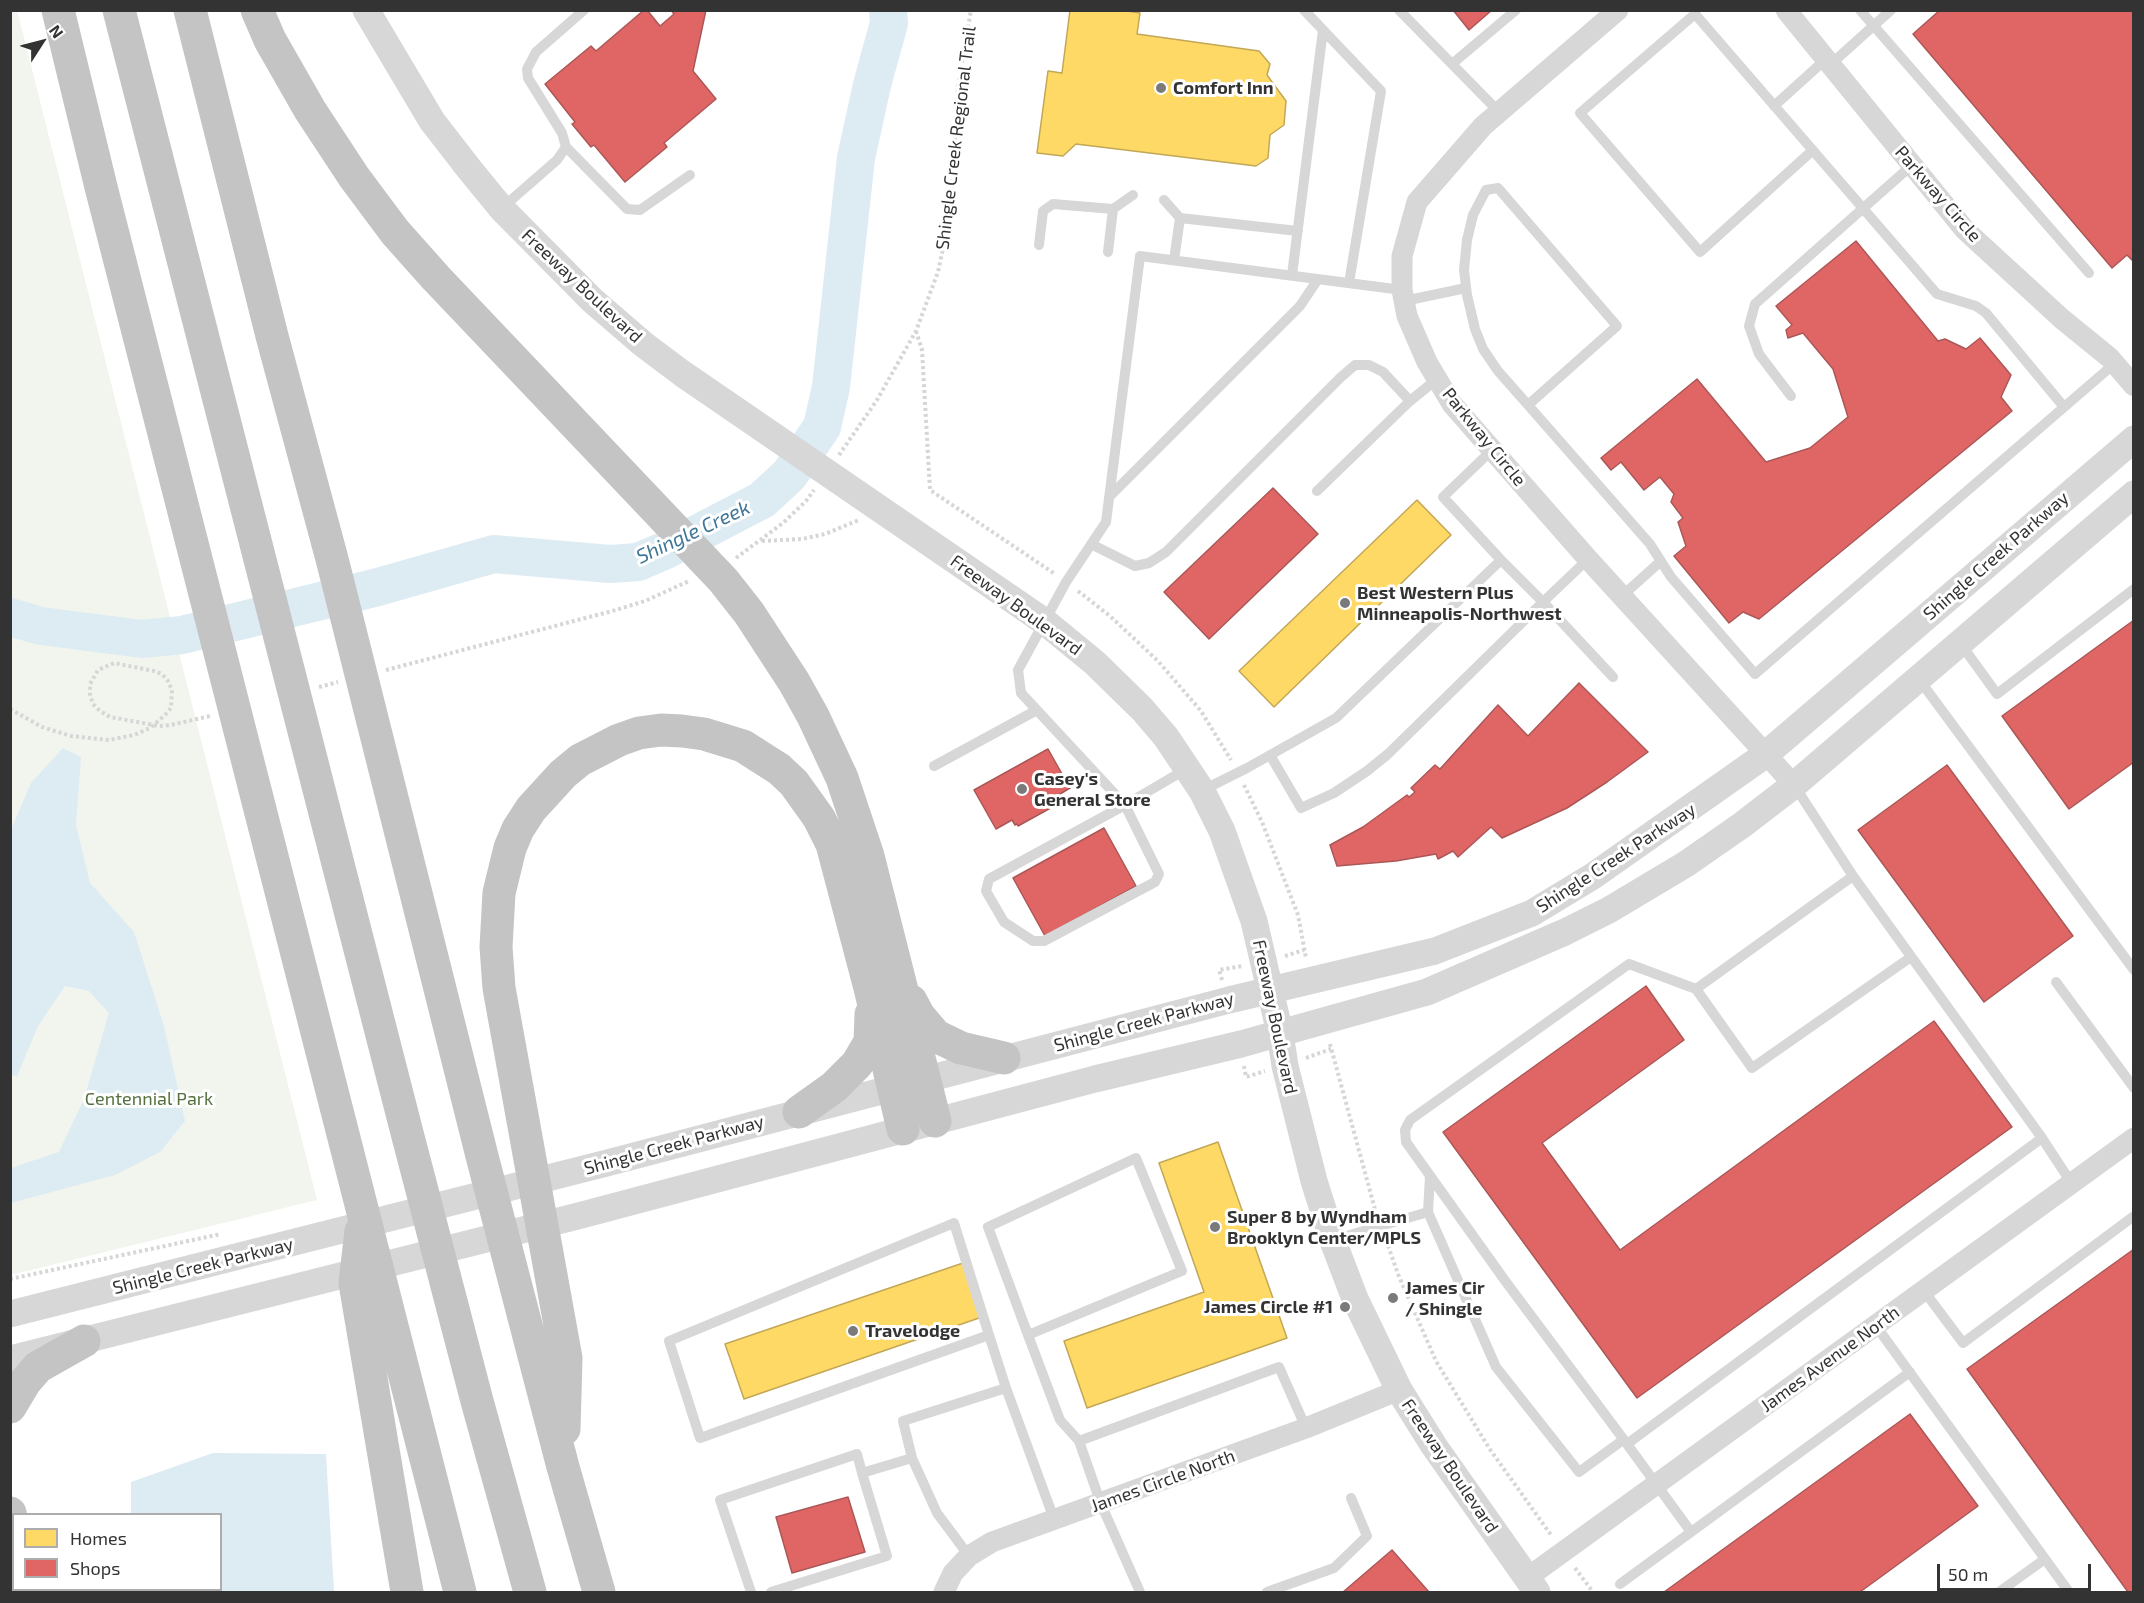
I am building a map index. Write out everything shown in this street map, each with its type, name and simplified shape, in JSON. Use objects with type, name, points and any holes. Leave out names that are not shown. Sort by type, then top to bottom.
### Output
[{"type":"highway","points":[[58,10],[101,187],[460,1593]]},
{"type":"highway","points":[[119,10],[411,1147],[530,1593]]},
{"type":"highway","points":[[190,10],[563,1467],[599,1593]]},
{"type":"highway","points":[[257,10],[275,49],[310,110],[354,177],[395,232],[435,278],[718,572],[749,613],[794,682],[837,768],[868,856],[885,984],[893,1088],[903,1129]]},
{"type":"highway","points":[[563,1467],[566,1358],[499,988],[496,946],[496,916],[504,869],[518,829],[543,793],[580,760],[619,740],[639,733],[661,730],[704,734],[743,746],[779,769],[794,783],[819,818],[832,844],[838,866],[924,1080],[935,1121]]},
{"type":"highway","points":[[885,984],[919,1016],[936,1036],[961,1048],[1004,1058]]},
{"type":"highway","points":[[799,1112],[834,1087],[857,1064],[870,1042],[871,1026],[885,984]]},
{"type":"highway","points":[[363,1211],[355,1284],[407,1593]]},
{"type":"highway","points":[[10,1407],[25,1382],[38,1367],[84,1341]]},
{"type":"street","name":"Parkway Circle","points":[[1618,10],[1483,126],[1417,202],[1402,256],[1403,296],[1407,316],[1427,362],[1452,404],[1588,559],[1794,785]]},
{"type":"street","name":"Parkway Circle","points":[[1786,10],[1965,230],[2114,364],[2133,386]]},
{"type":"street","name":"Freeway Boulevard","points":[[368,11],[432,121],[502,209],[592,300],[643,344],[768,434],[1045,622],[1095,663],[1142,709],[1166,737],[1202,791],[1222,831],[1254,921],[1280,1033],[1285,1066],[1311,1171],[1333,1241],[1355,1299],[1400,1390],[1434,1446],[1532,1585]]},
{"type":"street","name":"Shingle Creek Parkway","points":[[10,1314],[608,1163],[1269,990],[1435,951],[1532,914],[1593,876],[1765,755],[2133,439]]},
{"type":"street","name":"Shingle Creek Parkway","points":[[10,1359],[284,1292],[620,1205],[903,1129],[1280,1033],[1426,992],[1565,933],[1609,910],[1686,864],[1742,825],[1794,785],[2133,494]]},
{"type":"street","name":"James Avenue North","points":[[1532,1585],[1656,1485],[2073,1184],[2130,1146]]},
{"type":"street","name":"James Circle North","points":[[944,1593],[953,1573],[969,1556],[992,1542],[1306,1428],[1400,1390]]},
{"type":"lane","points":[[584,10],[536,52],[527,69],[528,78],[562,133],[566,147],[627,209],[640,210],[690,175]]},
{"type":"lane","points":[[1304,10],[1381,91],[1349,283]]},
{"type":"lane","points":[[1399,10],[1499,112]]},
{"type":"lane","points":[[1452,64],[1516,10]]},
{"type":"lane","points":[[1860,10],[2089,273]]},
{"type":"lane","points":[[1774,106],[1891,10]]},
{"type":"lane","points":[[1813,150],[1700,252],[1580,113],[1695,14],[1774,106],[1813,150],[1937,294],[1976,306],[1986,313],[2064,407]]},
{"type":"lane","points":[[1292,275],[1323,30]]},
{"type":"lane","points":[[502,209],[557,160],[566,147]]},
{"type":"lane","points":[[1791,396],[1759,354],[1749,326],[1755,304],[1864,210],[1912,165]]},
{"type":"lane","points":[[1528,405],[1617,326],[1497,188],[1486,190],[1473,215],[1467,240],[1464,270],[1475,329],[1483,349],[1498,371],[1650,544],[1671,577],[1755,674],[2114,364]]},
{"type":"lane","points":[[1039,245],[1044,211],[1053,204],[1113,209],[1133,195]]},
{"type":"lane","points":[[1164,200],[1180,218],[1298,231]]},
{"type":"lane","points":[[1108,252],[1113,209]]},
{"type":"lane","points":[[1174,261],[1180,218]]},
{"type":"lane","points":[[1188,768],[1125,805],[989,879],[986,891],[1004,922],[1033,941],[1044,941],[1155,882],[1159,874],[1125,805],[1021,693],[1018,670],[1066,582],[1106,522],[1140,256],[1349,283],[1403,296],[1466,288]]},
{"type":"lane","points":[[1109,497],[1300,306],[1318,279]]},
{"type":"lane","points":[[1091,544],[1135,566],[1149,563],[1166,552],[1355,365],[1370,365],[1383,372],[1410,401]]},
{"type":"lane","points":[[1317,491],[1410,401],[1437,379]]},
{"type":"lane","points":[[1492,450],[1443,497],[1613,677]]},
{"type":"lane","points":[[1270,756],[1301,808],[1334,793],[1367,771],[1388,753],[1588,559]]},
{"type":"lane","points":[[1202,791],[1336,718],[1501,560]]},
{"type":"lane","points":[[1622,596],[1661,561]]},
{"type":"lane","points":[[1960,643],[1997,694],[2133,589]]},
{"type":"lane","points":[[1918,678],[2133,970]]},
{"type":"lane","points":[[934,766],[1037,710]]},
{"type":"lane","points":[[1794,785],[1853,876],[2043,1138],[2073,1184]]},
{"type":"lane","points":[[1696,989],[1853,876]]},
{"type":"lane","points":[[1691,1532],[1430,1176],[1406,1142],[1405,1130],[1410,1120],[1629,964],[1696,989],[1752,1068],[1911,957]]},
{"type":"lane","points":[[2056,982],[2133,1088]]},
{"type":"lane","points":[[1430,1176],[1428,1212],[1496,1367],[1579,1472],[1625,1442],[2043,1138]]},
{"type":"lane","points":[[1028,1335],[1182,1271],[1136,1158],[988,1227],[1028,1335],[1060,1420],[1079,1441],[1101,1504],[1140,1593]]},
{"type":"lane","points":[[1333,1241],[1428,1212]]},
{"type":"lane","points":[[1924,1291],[1964,1342],[2133,1216]]},
{"type":"lane","points":[[989,1335],[700,1437],[669,1341],[954,1223],[1006,1388],[1054,1519]]},
{"type":"lane","points":[[1876,1326],[2069,1593]]},
{"type":"lane","points":[[1079,1441],[1279,1367],[1306,1428]]},
{"type":"lane","points":[[1620,1584],[1910,1372]]},
{"type":"lane","points":[[969,1556],[937,1513],[912,1458],[903,1421],[1006,1388]]},
{"type":"lane","points":[[751,1593],[720,1500],[857,1454],[887,1556],[771,1593]]},
{"type":"lane","points":[[862,1473],[912,1458]]},
{"type":"lane","points":[[1267,1593],[1334,1568],[1367,1536],[1352,1498]]},
{"type":"lane","points":[[1999,1593],[2045,1560]]},
{"type":"path","name":"Shingle Creek Regional Trail","points":[[467,649],[645,601],[718,572],[761,542],[806,501],[829,476],[878,400],[916,331],[938,272],[951,210],[958,86],[971,10]]},
{"type":"path","points":[[916,331],[922,350],[930,490]]},
{"type":"path","points":[[761,542],[802,539],[825,534],[851,524]]},
{"type":"path","points":[[10,709],[42,727],[71,736],[109,740],[142,732],[150,728],[171,708],[172,690],[162,674],[128,664],[114,663],[98,670],[90,684],[90,693],[93,704],[110,717],[143,723]]},
{"type":"path","points":[[10,1279],[229,1233]]},
{"type":"green space","name":"Centennial Park","points":[[17,10],[317,1200],[11,1275],[10,11]]},
{"type":"shaded area","points":[[63,748],[81,757],[76,825],[90,883],[134,932],[164,1026],[185,1121],[160,1152],[115,1175],[11,1203],[11,1168],[59,1152],[84,1099],[109,1013],[89,991],[65,986],[38,1026],[17,1076],[11,1075],[11,830],[31,783]]},
{"type":"shaded area","points":[[213,1453],[326,1454],[334,1592],[144,1592],[222,1591],[222,1513],[131,1513],[131,1482]]},
{"type":"building: Homes","name":"Comfort Inn","points":[[1070,10],[1120,10],[1140,13],[1137,34],[1259,51],[1270,64],[1267,75],[1286,101],[1284,125],[1270,135],[1268,158],[1256,166],[1076,144],[1063,156],[1037,153],[1048,71],[1062,73]]},
{"type":"building: Homes","name":"Best Western Plus Minneapolis-Northwest","points":[[1417,500],[1451,535],[1274,707],[1239,671]]},
{"type":"building: Homes","name":"Super 8 by Wyndham Brooklyn Center/MPLS","points":[[1218,1142],[1287,1338],[1087,1408],[1064,1341],[1204,1292],[1159,1163]]},
{"type":"building: Homes","name":"Travelodge","points":[[963,1263],[982,1317],[744,1399],[725,1344]]},
{"type":"building: Shops","points":[[644,10],[647,10],[660,26],[674,14],[671,10],[706,10],[693,71],[716,99],[664,143],[667,147],[625,182],[594,145],[591,147],[572,124],[575,122],[545,84],[591,46],[596,51]]},
{"type":"building: Shops","points":[[1453,10],[1492,10],[1469,30]]},
{"type":"building: Shops","points":[[1940,10],[2134,10],[2134,262],[2127,255],[2112,268],[1913,34]]},
{"type":"building: Shops","points":[[1856,241],[1938,341],[1945,339],[1966,349],[1980,338],[2011,375],[2001,397],[2012,411],[1759,619],[1743,612],[1729,623],[1674,556],[1686,546],[1678,522],[1683,518],[1671,502],[1674,494],[1660,477],[1644,490],[1621,462],[1611,470],[1601,458],[1697,379],[1766,462],[1810,448],[1848,417],[1833,369],[1803,333],[1788,338],[1786,330],[1792,325],[1776,306]]},
{"type":"building: Shops","points":[[1273,488],[1318,534],[1209,639],[1164,592]]},
{"type":"building: Shops","points":[[2134,620],[2134,762],[2069,809],[2002,716]]},
{"type":"building: Shops","points":[[1579,683],[1648,752],[1567,808],[1502,838],[1491,827],[1458,857],[1453,851],[1438,859],[1436,854],[1396,861],[1337,866],[1330,845],[1363,827],[1407,795],[1409,797],[1415,792],[1411,788],[1435,765],[1440,769],[1498,705],[1528,736]]},
{"type":"building: Shops","name":"Casey's General Store","points":[[1048,749],[1070,788],[1055,797],[1056,805],[1018,826],[1012,820],[996,829],[974,790]]},
{"type":"building: Shops","points":[[1947,765],[2073,936],[1984,1002],[1858,830]]},
{"type":"building: Shops","name":"Casey's General Store","points":[[1104,828],[1136,886],[1045,936],[1013,878]]},
{"type":"building: Shops","points":[[1646,986],[1684,1040],[1542,1143],[1620,1250],[1934,1021],[2012,1127],[1637,1398],[1443,1132]]},
{"type":"building: Shops","points":[[2134,1249],[2134,1592],[2128,1592],[1967,1369]]},
{"type":"building: Shops","points":[[1910,1414],[1978,1506],[1860,1592],[1664,1592]]},
{"type":"building: Shops","points":[[848,1497],[865,1552],[792,1573],[776,1517]]},
{"type":"building: Shops","points":[[1392,1550],[1429,1592],[1343,1592]]},
{"type":"waterway","name":"Shingle Creek","points":[[10,617],[41,626],[142,639],[182,635],[378,587],[494,554],[610,564],[638,562],[762,500],[789,475],[822,427],[831,387],[856,158],[889,23],[888,10]]},
{"type":"place","name":"Comfort Inn","points":[[1161,88]]},
{"type":"place","name":"Best Western Plus Minneapolis-Northwest","points":[[1345,603]]},
{"type":"place","name":"Casey's General Store","points":[[1022,789]]},
{"type":"place","name":"Super 8 by Wyndham Brooklyn Center/MPLS","points":[[1215,1227]]},
{"type":"place","name":"James Cir / Shingle","points":[[1393,1298]]},
{"type":"place","name":"James Circle #1","points":[[1345,1307]]},
{"type":"place","name":"Travelodge","points":[[853,1331]]}]
